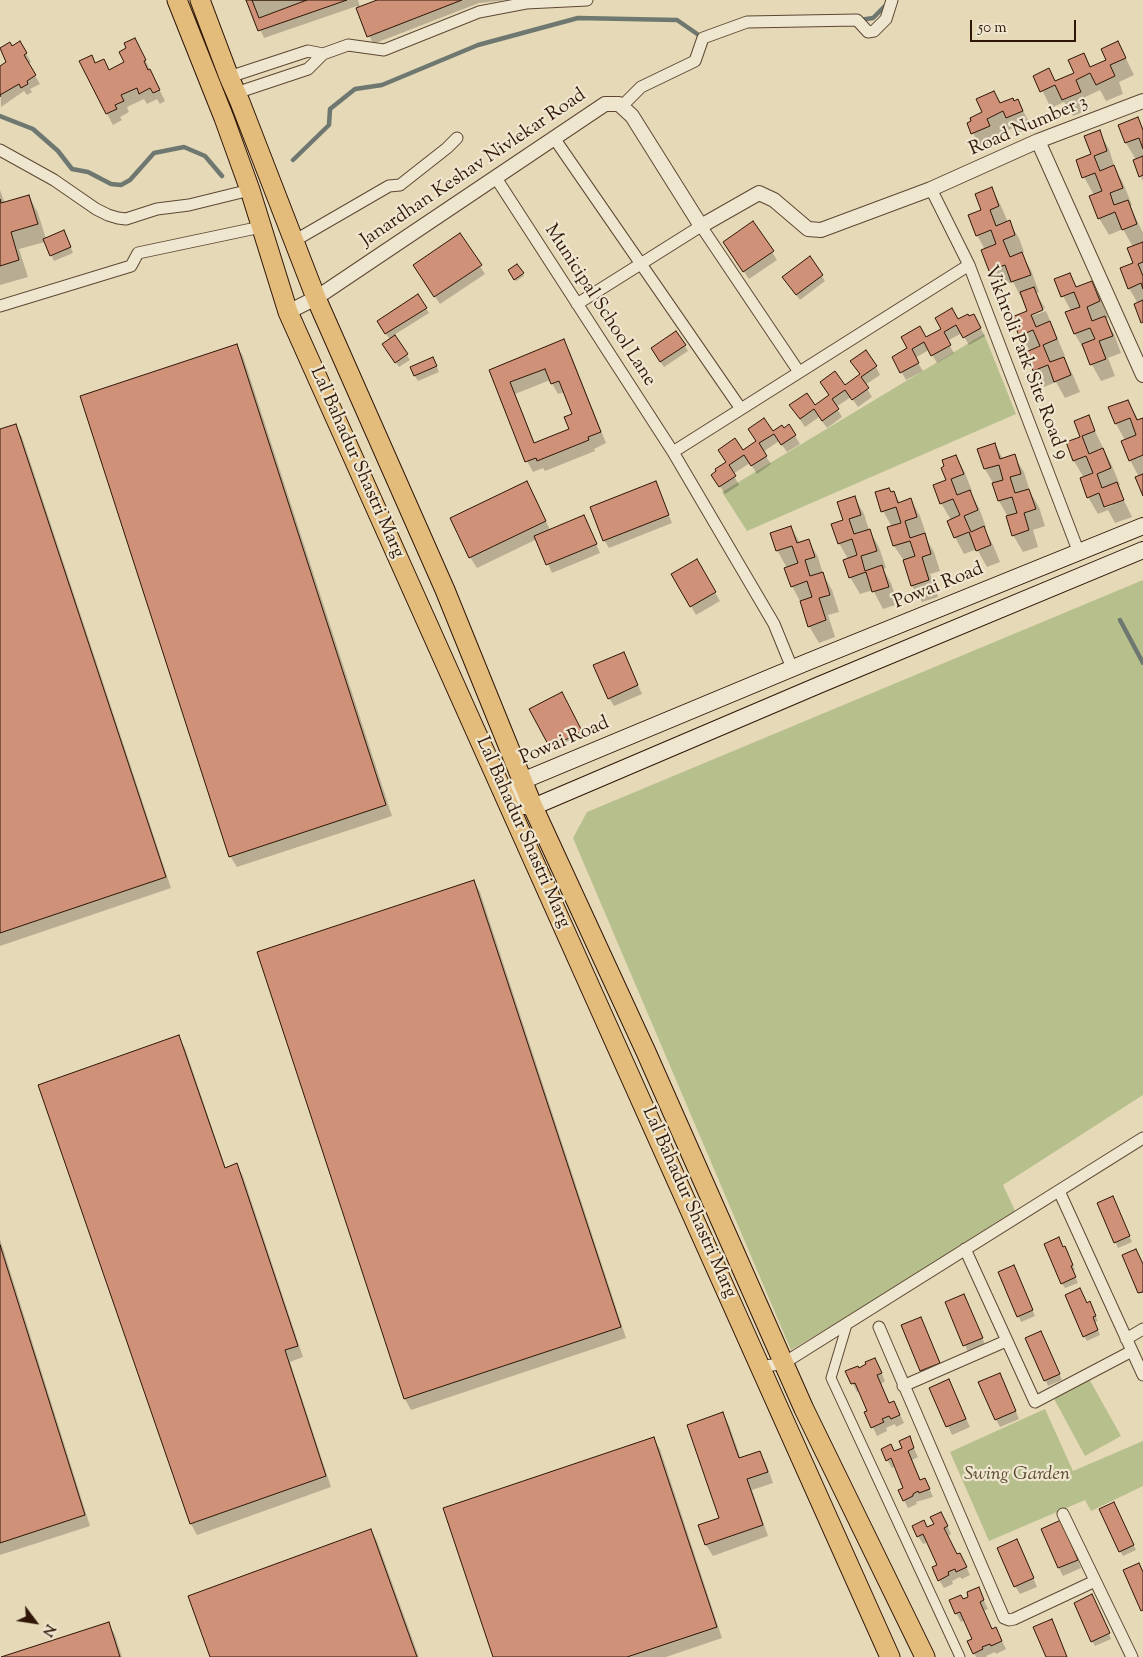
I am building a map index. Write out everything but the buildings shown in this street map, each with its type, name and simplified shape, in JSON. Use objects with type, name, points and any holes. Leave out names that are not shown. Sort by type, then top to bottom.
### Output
[{"type":"main road","name":"Lal Bahadur Shastri Marg","points":[[177,0],[224,118],[250,190],[288,312],[510,804],[890,1657]]},
{"type":"main road","name":"Lal Bahadur Shastri Marg","points":[[200,0],[316,298],[445,590],[533,807],[646,1052],[804,1409],[925,1657]]},
{"type":"main road","name":"Powai Road","points":[[510,804],[522,781],[792,668],[1143,526]]},
{"type":"main road","points":[[510,804],[533,807],[1143,550]]},
{"type":"main road","points":[[419,602],[445,590]]},
{"type":"street","points":[[232,85],[308,69],[324,54],[348,45],[384,50],[479,12],[526,3],[587,0]]},
{"type":"street","points":[[799,372],[701,226],[632,116],[622,106],[640,87],[695,61],[704,38],[747,22],[857,20],[868,32],[874,31],[886,18],[892,0]]},
{"type":"street","points":[[232,85],[308,50],[324,54]]},
{"type":"street","name":"Road Number 3","points":[[931,189],[1038,142],[1143,101]]},
{"type":"street","name":"Janardhan Keshav Nivlekar Road","points":[[288,312],[316,298],[605,104],[619,104],[622,106]]},
{"type":"street","points":[[294,241],[389,186],[400,185],[457,138]]},
{"type":"street","points":[[554,138],[741,409]]},
{"type":"street","points":[[1038,142],[1143,375]]},
{"type":"street","points":[[0,150],[54,180],[96,208],[118,218],[126,219],[157,209],[189,206],[250,190]]},
{"type":"street","name":"Municipal School Lane","points":[[496,178],[673,452],[774,624],[792,668]]},
{"type":"street","points":[[577,304],[701,226],[759,194],[774,200],[808,229],[821,230],[931,189]]},
{"type":"street","name":"Vikhroli Park Site Road 9","points":[[931,189],[969,265],[1079,553]]},
{"type":"street","points":[[0,306],[132,266],[138,253],[261,227]]},
{"type":"street","points":[[673,452],[969,265]]},
{"type":"street","points":[[761,1366],[784,1363],[1143,1138]]},
{"type":"street","points":[[1059,1191],[1143,1375]]},
{"type":"street","points":[[965,1250],[1035,1402],[1132,1351]]},
{"type":"street","points":[[846,1328],[831,1378],[960,1657]]},
{"type":"street","points":[[879,1328],[1004,1618],[1014,1619],[1095,1581]]},
{"type":"street","points":[[1126,1339],[1143,1329]]},
{"type":"street","points":[[903,1386],[1006,1341]]},
{"type":"street","points":[[1063,1514],[1132,1657]]},
{"type":"green space","points":[[984,334],[1016,414],[747,531],[722,492]]},
{"type":"green space","points":[[1143,580],[1143,1095],[1003,1185],[1017,1215],[791,1350],[573,838],[587,812]]},
{"type":"green space","points":[[1088,1377],[1121,1436],[1085,1456],[1053,1397]]},
{"type":"green space","name":"Swing Garden","points":[[1045,1409],[1073,1471],[1143,1441],[1143,1486],[1091,1511],[1085,1500],[989,1541],[950,1452]]},
{"type":"waterway","points":[[860,20],[873,18],[887,4]]},
{"type":"waterway","points":[[293,160],[329,125],[330,109],[355,89],[382,85],[478,45],[578,18],[677,20],[703,38]]},
{"type":"waterway","points":[[0,116],[33,129],[58,151],[72,169],[88,172],[111,184],[121,185],[130,180],[154,153],[184,147],[205,156],[222,176]]},
{"type":"waterway","points":[[1120,620],[1143,663]]}]
